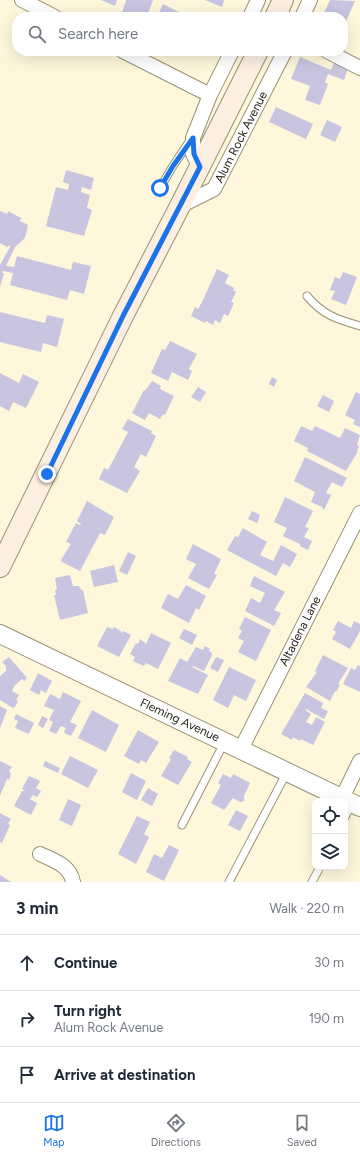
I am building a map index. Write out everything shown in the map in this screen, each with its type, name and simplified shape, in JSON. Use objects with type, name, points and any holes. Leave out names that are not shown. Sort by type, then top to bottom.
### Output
[{"type":"main road","points":[[277,12],[283,0]]},
{"type":"main road","name":"Alum Rock Avenue","points":[[0,567],[123,316],[256,56]]},
{"type":"street","points":[[22,0],[45,12]]},
{"type":"street","points":[[252,12],[258,0]]},
{"type":"street","points":[[304,12],[310,0]]},
{"type":"street","points":[[133,56],[210,95]]},
{"type":"street","name":"Alum Rock Avenue","points":[[200,167],[194,154],[193,138],[210,95],[230,56]]},
{"type":"street","name":"Alum Rock Avenue","points":[[180,206],[214,189],[282,56]]},
{"type":"street","points":[[337,56],[360,68]]},
{"type":"street","name":"Altadena Lane","points":[[241,749],[360,513]]},
{"type":"street","name":"Fleming Avenue","points":[[0,634],[225,741],[350,806]]},
{"type":"street","points":[[350,806],[360,761]]},
{"type":"street","points":[[40,854],[62,865],[69,871],[73,882]]},
{"type":"lane","points":[[160,188],[173,166],[193,138]]},
{"type":"lane","points":[[308,296],[318,309],[360,326]]},
{"type":"lane","points":[[182,825],[225,741]]},
{"type":"lane","points":[[229,882],[280,781],[287,772]]},
{"type":"lane","points":[[312,882],[318,870]]},
{"type":"building","points":[[101,0],[117,0],[115,6]]},
{"type":"building","points":[[126,0],[153,0],[149,12],[122,12]]},
{"type":"building","points":[[205,0],[224,0],[222,7]]},
{"type":"building","points":[[330,0],[355,1],[348,17],[348,12],[324,12]]},
{"type":"building","points":[[163,4],[179,12],[159,12]]},
{"type":"building","points":[[300,57],[331,70],[334,63],[348,68],[344,80],[328,74],[325,82],[328,84],[320,105],[305,100],[310,86],[291,79]]},
{"type":"building","points":[[276,107],[313,124],[306,139],[269,122]]},
{"type":"building","points":[[327,120],[342,127],[335,142],[320,135]]},
{"type":"building","points":[[66,170],[94,178],[91,190],[82,187],[81,192],[90,195],[87,208],[92,210],[84,236],[46,226],[56,187],[68,190],[69,184],[63,182]]},
{"type":"building","points":[[0,211],[7,214],[8,211],[21,218],[20,221],[28,225],[25,238],[15,247],[6,266],[14,267],[17,256],[71,270],[73,262],[91,266],[84,294],[70,290],[67,300],[10,285],[13,273],[3,271],[2,273],[4,273],[0,287],[0,265],[11,245],[7,247],[0,243]]},
{"type":"building","points":[[217,269],[229,275],[225,283],[234,288],[233,290],[236,292],[231,302],[234,303],[228,316],[224,314],[220,323],[215,320],[213,325],[191,316],[195,307],[198,309],[202,302]]},
{"type":"building","points":[[343,272],[357,277],[346,305],[331,299],[335,291],[330,290],[335,277],[340,279]]},
{"type":"building","points":[[0,312],[45,323],[47,315],[64,319],[57,347],[43,343],[41,352],[0,342]]},
{"type":"building","points":[[170,341],[197,354],[189,369],[192,371],[188,380],[172,372],[168,381],[151,373],[162,349],[165,350]]},
{"type":"building","points":[[0,373],[19,383],[23,374],[39,382],[26,408],[13,402],[9,411],[0,406]]},
{"type":"building","points":[[272,377],[277,380],[274,387],[269,384]]},
{"type":"building","points":[[152,381],[161,386],[160,389],[174,396],[165,415],[163,414],[160,419],[149,413],[145,420],[132,413],[144,390],[145,391]]},
{"type":"building","points":[[198,387],[206,392],[200,402],[191,397]]},
{"type":"building","points":[[356,392],[360,394],[360,427],[353,424],[355,420],[345,415]]},
{"type":"building","points":[[323,395],[334,401],[329,412],[317,406]]},
{"type":"building","points":[[128,419],[152,431],[151,433],[156,436],[146,457],[141,454],[134,467],[140,471],[127,493],[99,479],[104,468],[108,470],[128,432],[122,429]]},
{"type":"building","points":[[301,426],[312,431],[315,426],[340,438],[345,428],[360,435],[357,445],[359,446],[358,451],[346,471],[307,451],[308,448],[294,441]]},
{"type":"building","points":[[305,457],[347,478],[342,487],[332,482],[326,493],[331,495],[324,510],[322,507],[311,502],[315,492],[294,481]]},
{"type":"building","points":[[285,497],[313,511],[305,527],[309,528],[304,537],[312,541],[308,550],[300,546],[300,544],[283,536],[287,528],[274,522]]},
{"type":"building","points":[[87,501],[114,517],[105,535],[100,533],[80,571],[62,562],[61,560],[71,544],[66,542],[76,523],[81,524],[77,521]]},
{"type":"building","points":[[252,511],[260,515],[257,523],[248,519]]},
{"type":"building","points":[[243,528],[267,542],[260,555],[273,561],[281,545],[297,554],[290,567],[283,563],[276,576],[227,550],[235,536],[238,537]]},
{"type":"building","points":[[193,544],[221,559],[214,574],[217,575],[209,589],[188,578],[196,564],[186,559]]},
{"type":"building","points":[[128,552],[136,556],[127,575],[119,571]]},
{"type":"building","points":[[114,565],[118,582],[94,587],[90,571]]},
{"type":"building","points":[[70,575],[73,586],[79,586],[81,590],[83,590],[88,613],[60,620],[54,595],[56,595],[55,590],[57,589],[55,578]]},
{"type":"building","points":[[254,576],[285,592],[274,610],[281,613],[274,626],[245,611],[251,598],[260,603],[265,593],[250,586]]},
{"type":"building","points":[[186,585],[206,596],[199,610],[196,608],[189,623],[161,608],[168,594],[178,599]]},
{"type":"building","points":[[245,617],[271,630],[256,661],[238,652],[244,641],[238,638],[242,631],[239,629]]},
{"type":"building","points":[[338,621],[351,628],[354,621],[360,624],[360,631],[350,649],[332,639],[336,632],[333,630]]},
{"type":"building","points":[[107,627],[113,629],[114,627],[121,631],[121,634],[123,631],[131,635],[119,657],[97,646]]},
{"type":"building","points":[[184,629],[197,635],[192,645],[179,638]]},
{"type":"building","points":[[151,633],[171,643],[158,669],[146,663],[144,666],[133,661],[135,657],[130,654],[140,639],[146,644]]},
{"type":"building","points":[[205,646],[210,649],[209,651],[212,655],[204,671],[193,666],[192,667],[208,675],[198,694],[168,681],[180,658],[187,662],[196,647],[203,650]]},
{"type":"building","points":[[323,655],[348,668],[330,701],[306,687],[317,672],[315,671]]},
{"type":"building","points":[[9,657],[27,678],[24,681],[22,679],[14,686],[12,691],[19,695],[16,700],[18,701],[13,708],[0,700],[0,676],[6,671],[6,666],[2,662]]},
{"type":"building","points":[[216,657],[224,660],[218,672],[210,668]]},
{"type":"building","points":[[358,665],[360,666],[360,692],[343,684],[351,668],[355,670]]},
{"type":"building","points":[[229,667],[256,680],[246,701],[234,695],[228,708],[213,700]]},
{"type":"building","points":[[38,673],[52,681],[46,693],[41,690],[39,695],[30,690]]},
{"type":"building","points":[[63,692],[81,701],[70,722],[77,725],[71,736],[64,732],[66,728],[61,726],[56,734],[49,731],[53,722],[49,720],[54,710],[44,706],[50,694],[60,699]]},
{"type":"building","points":[[305,693],[323,703],[321,708],[328,711],[324,719],[306,709],[305,710],[311,714],[306,722],[312,725],[316,717],[325,722],[313,745],[293,737],[292,740],[281,734]]},
{"type":"building","points":[[0,706],[7,710],[0,728]]},
{"type":"building","points":[[92,710],[119,725],[106,752],[78,738]]},
{"type":"building","points":[[16,714],[34,723],[29,734],[15,728],[18,721],[14,719]]},
{"type":"building","points":[[42,716],[48,719],[43,728],[38,725]]},
{"type":"building","points":[[138,730],[159,742],[146,763],[141,760],[139,764],[124,756]]},
{"type":"building","points":[[174,750],[188,757],[187,759],[192,762],[178,785],[161,776],[171,759],[169,758]]},
{"type":"building","points":[[70,756],[98,770],[88,788],[61,774]]},
{"type":"building","points":[[0,761],[12,767],[9,771],[11,774],[9,780],[7,779],[0,796]]},
{"type":"building","points":[[45,761],[60,768],[58,773],[43,766]]},
{"type":"building","points":[[131,773],[146,781],[137,800],[122,792]]},
{"type":"building","points":[[223,774],[231,778],[233,774],[250,783],[244,796],[244,801],[240,802],[233,798],[224,810],[211,803],[221,785],[218,783]]},
{"type":"building","points":[[29,776],[40,781],[36,788],[41,791],[37,797],[33,795],[30,799],[37,803],[31,815],[14,806],[22,791],[25,791],[22,789]]},
{"type":"building","points":[[148,788],[158,794],[152,806],[141,800]]},
{"type":"building","points":[[68,799],[81,805],[72,826],[59,820]]},
{"type":"building","points":[[236,810],[248,816],[240,831],[228,825]]},
{"type":"building","points":[[0,813],[11,819],[2,843],[0,842]]},
{"type":"building","points":[[137,816],[150,822],[144,834],[149,837],[136,864],[118,854]]},
{"type":"building","points":[[169,845],[179,850],[164,881],[146,872],[154,854],[162,858]]},
{"type":"building","points":[[0,875],[11,882],[0,882]]},
{"type":"route","points":[[47,474],[123,316],[200,167],[194,154],[193,138],[173,166],[160,188]]}]
